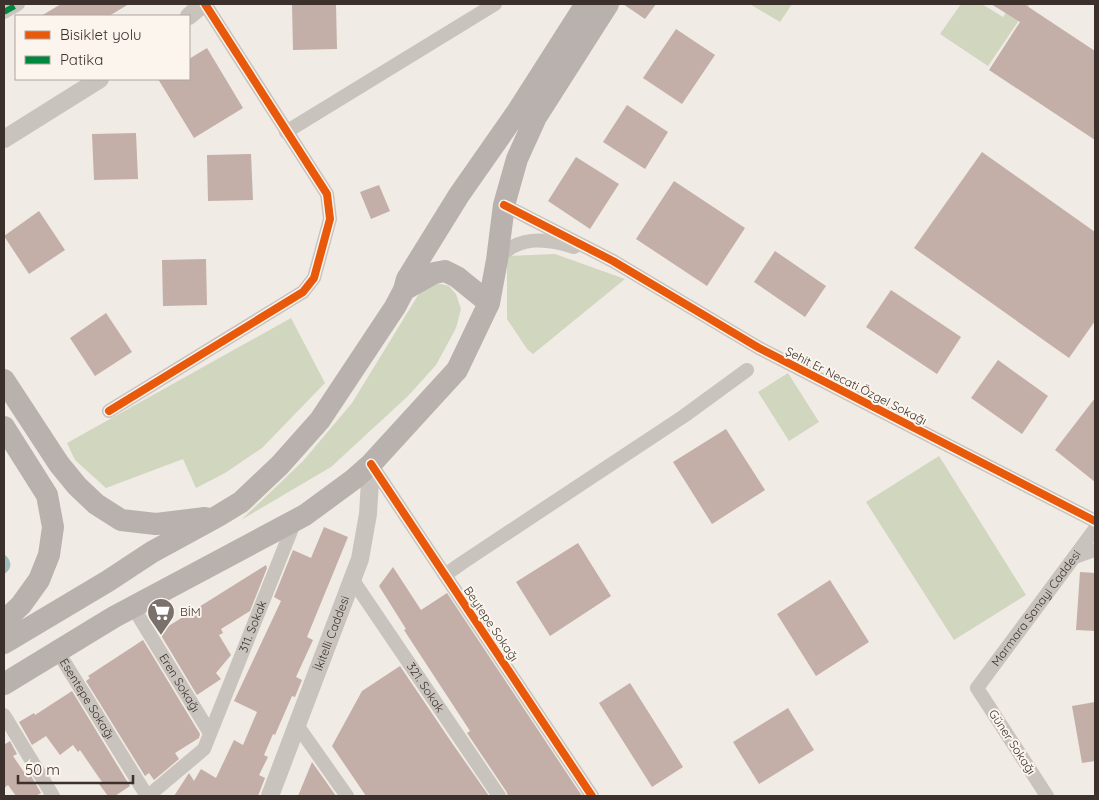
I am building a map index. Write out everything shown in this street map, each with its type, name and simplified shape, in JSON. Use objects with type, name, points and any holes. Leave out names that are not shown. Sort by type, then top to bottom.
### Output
[{"type":"main road","points":[[4,642],[99,586],[152,552],[241,502],[280,465],[320,420],[395,306],[404,290],[407,279],[454,204],[517,112],[586,4]]},
{"type":"main road","points":[[4,684],[132,607],[295,521],[354,479],[371,464],[458,370],[489,303],[504,204],[517,159],[536,118],[608,4]]},
{"type":"main road","points":[[404,290],[434,273],[445,271],[489,303]]},
{"type":"main road","points":[[4,380],[58,464],[77,486],[102,508],[121,520],[156,524],[218,516]]},
{"type":"main road","points":[[4,428],[47,495],[52,526],[49,555],[39,580],[21,605],[4,622]]},
{"type":"street","points":[[4,12],[18,4]]},
{"type":"street","points":[[109,411],[303,292],[314,278],[330,219],[327,194],[204,4],[190,15]]},
{"type":"street","points":[[286,132],[495,4]]},
{"type":"street","points":[[4,139],[98,80]]},
{"type":"street","points":[[504,204],[613,261]]},
{"type":"street","points":[[497,260],[505,250],[533,240],[569,245],[613,261]]},
{"type":"street","name":"Şehit Er Necati Özgel Sokağı","points":[[613,261],[759,348],[1095,521]]},
{"type":"street","points":[[445,576],[478,552],[684,416],[748,370]]},
{"type":"street","name":"Beytepe Sokağı","points":[[371,464],[592,796]]},
{"type":"street","name":"İkitelli Caddesi","points":[[270,796],[360,559],[368,514],[371,464]]},
{"type":"street","name":"311. Sokak","points":[[147,796],[204,749],[295,521]]},
{"type":"street","name":"Marmara Sanayi Caddesi","points":[[977,688],[1095,529]]},
{"type":"street","points":[[1075,557],[1095,550]]},
{"type":"street","name":"321. Sokak","points":[[352,579],[499,796]]},
{"type":"street","name":"Eren Sokağı","points":[[132,607],[210,733]]},
{"type":"street","name":"Esentepe Sokağı","points":[[58,652],[147,796]]},
{"type":"street","name":"Güner Sokağı","points":[[977,688],[1047,796]]},
{"type":"street","points":[[4,716],[49,795]]},
{"type":"street","points":[[297,725],[347,796]]},
{"type":"green space","points":[[750,4],[792,4],[780,22]]},
{"type":"green space","points":[[961,4],[982,4],[1003,17],[1012,4],[1030,4],[988,66],[940,34]]},
{"type":"green space","points":[[555,254],[625,279],[533,354],[527,349],[507,319],[507,256]]},
{"type":"green space","points":[[437,283],[449,286],[456,294],[461,309],[456,328],[436,365],[408,396],[331,467],[241,520],[303,461],[352,403],[420,292]]},
{"type":"green space","points":[[291,318],[325,383],[262,448],[225,473],[196,488],[183,459],[106,488],[75,460],[67,443]]},
{"type":"green space","points":[[788,373],[819,422],[789,441],[758,392]]},
{"type":"green space","points":[[939,456],[1026,595],[954,640],[866,502]]},
{"type":"water","points":[[4,554],[9,559],[10,567],[4,574]]},
{"type":"building","points":[[61,4],[129,4],[111,15],[43,15]]},
{"type":"building","points":[[292,4],[336,4],[337,49],[293,50]]},
{"type":"building","points":[[623,4],[656,4],[645,19]]},
{"type":"building","points":[[991,4],[1024,4],[1095,51],[1095,140],[989,70],[1020,22]]},
{"type":"building","points":[[676,29],[715,55],[682,104],[643,78]]},
{"type":"building","points":[[207,48],[243,108],[194,138],[159,80],[190,80],[190,58]]},
{"type":"building","points":[[627,105],[668,132],[645,169],[603,142]]},
{"type":"building","points":[[136,133],[138,179],[94,180],[92,134]]},
{"type":"building","points":[[982,152],[1095,232],[1095,321],[1069,358],[914,248]]},
{"type":"building","points":[[251,154],[253,200],[208,201],[207,155]]},
{"type":"building","points":[[576,157],[619,184],[590,229],[548,201]]},
{"type":"building","points":[[674,181],[745,228],[707,286],[636,239]]},
{"type":"building","points":[[379,185],[390,211],[371,219],[360,192]]},
{"type":"building","points":[[39,211],[65,250],[29,274],[4,236]]},
{"type":"building","points":[[775,251],[826,286],[805,317],[754,282]]},
{"type":"building","points":[[206,259],[207,305],[163,306],[162,260]]},
{"type":"building","points":[[891,290],[961,337],[937,374],[866,327]]},
{"type":"building","points":[[106,313],[132,352],[95,376],[70,338]]},
{"type":"building","points":[[998,360],[1048,396],[1022,434],[971,398]]},
{"type":"building","points":[[1095,398],[1095,482],[1055,450]]},
{"type":"building","points":[[726,429],[765,490],[712,524],[673,462]]},
{"type":"building","points":[[324,527],[348,537],[307,637],[313,640],[296,677],[302,680],[295,697],[292,696],[264,755],[268,757],[259,775],[265,778],[258,796],[174,796],[189,773],[194,781],[201,769],[216,778],[234,740],[243,745],[257,712],[234,701],[281,601],[274,597],[293,550],[311,558]]},
{"type":"building","points":[[578,543],[611,596],[550,636],[516,582]]},
{"type":"building","points":[[266,565],[267,568],[250,611],[221,629],[223,633],[219,635],[231,655],[216,673],[221,679],[197,695],[159,632]]},
{"type":"building","points":[[393,567],[421,610],[447,593],[582,796],[508,796],[467,733],[470,731],[404,630],[406,629],[379,586]]},
{"type":"building","points":[[1080,572],[1095,573],[1095,631],[1076,630]]},
{"type":"building","points":[[830,580],[869,642],[816,676],[777,614]]},
{"type":"building","points":[[143,640],[200,734],[199,738],[175,753],[179,759],[154,780],[149,773],[145,776],[86,681],[90,678],[88,676]]},
{"type":"building","points":[[400,666],[489,796],[366,796],[332,746],[362,691]]},
{"type":"building","points":[[630,683],[683,767],[652,787],[599,703]]},
{"type":"building","points":[[72,691],[130,786],[115,796],[108,796],[99,784],[102,782],[80,750],[78,752],[73,745],[60,755],[46,736],[32,745],[19,722],[34,713],[35,715]]},
{"type":"building","points":[[1095,702],[1095,761],[1082,763],[1072,706]]},
{"type":"building","points":[[788,708],[814,750],[759,784],[733,742]]},
{"type":"building","points":[[10,741],[17,754],[13,756],[28,778],[31,776],[41,793],[36,796],[16,796],[8,785],[4,788],[4,742],[5,744]]},
{"type":"building","points":[[312,762],[336,796],[298,796]]},
{"type":"marked path","points":[[4,12],[18,4]]},
{"type":"cycle path","points":[[109,411],[303,292],[314,278],[330,219],[327,194],[205,4]]},
{"type":"cycle path","points":[[504,205],[613,261],[759,348],[1095,521]]},
{"type":"cycle path","points":[[371,464],[592,796]]},
{"type":"place","name":"BİM","points":[[161,636]]}]
